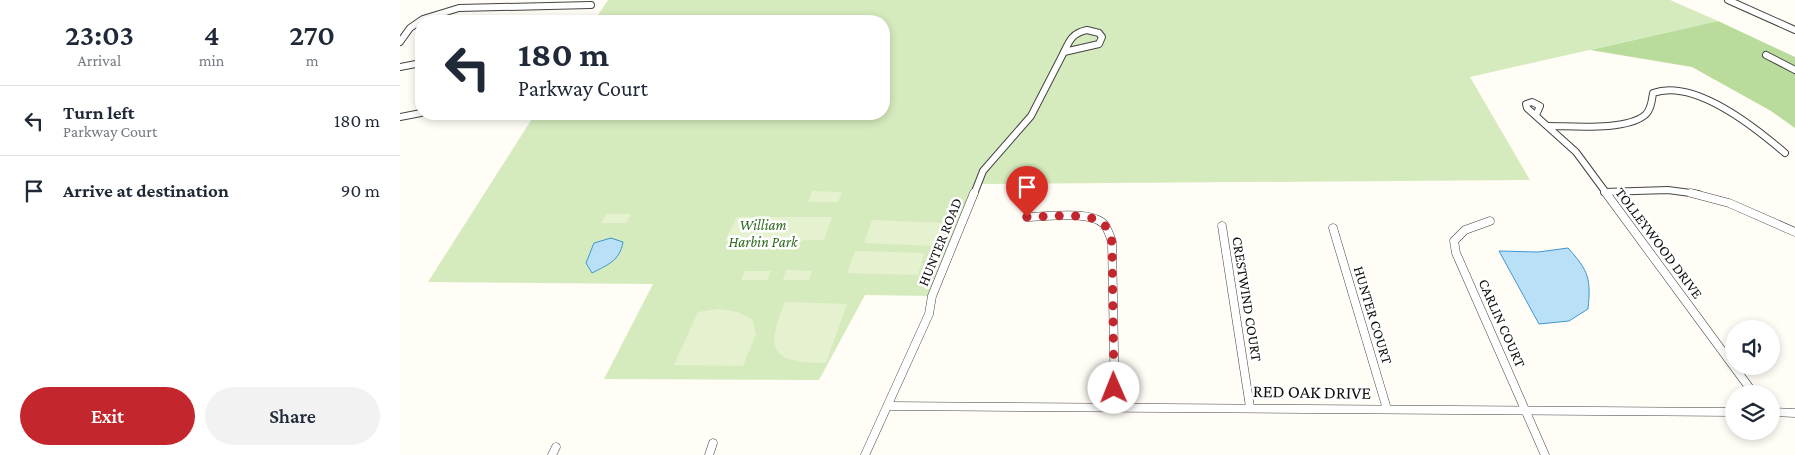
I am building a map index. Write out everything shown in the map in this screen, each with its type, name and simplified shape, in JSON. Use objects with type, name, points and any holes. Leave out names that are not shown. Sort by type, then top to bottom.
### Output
[{"type":"street","points":[[488,6],[496,0]]},
{"type":"street","points":[[1728,0],[1795,30]]},
{"type":"street","points":[[432,15],[452,9],[488,6],[591,6]]},
{"type":"street","points":[[400,42],[404,34],[415,24]]},
{"type":"street","name":"HUNTER ROAD","points":[[865,455],[890,406],[929,314],[932,296],[983,171],[1031,116],[1063,52],[1072,36],[1077,32],[1093,31],[1102,37],[1099,44],[1063,52]]},
{"type":"street","points":[[1766,55],[1795,70]]},
{"type":"street","points":[[400,67],[415,64]]},
{"type":"street","points":[[1548,126],[1623,123],[1640,119],[1648,113],[1653,93],[1664,88],[1677,89],[1689,92],[1704,100],[1773,141],[1785,153]]},
{"type":"street","points":[[400,117],[415,114]]},
{"type":"street","name":"TOLLEYWOOD DRIVE","points":[[1536,115],[1576,152],[1747,385]]},
{"type":"street","points":[[1604,192],[1686,192],[1704,195],[1725,201],[1795,232]]},
{"type":"street","points":[[1027,217],[1092,218],[1102,222],[1108,230],[1112,242],[1114,406]]},
{"type":"street","name":"CARLIN COURT","points":[[1490,221],[1464,230],[1457,235],[1454,242],[1456,253],[1545,455]]},
{"type":"street","name":"CRESTWIND COURT","points":[[1222,226],[1250,407]]},
{"type":"street","name":"HUNTER COURT","points":[[1333,228],[1387,409]]},
{"type":"street","name":"RED OAK DRIVE","points":[[890,406],[1114,406],[1526,412],[1725,412]]},
{"type":"street","points":[[1780,412],[1795,413]]},
{"type":"street","points":[[709,455],[713,443]]},
{"type":"green space","name":"William Harbin Park","points":[[608,0],[1670,0],[1718,21],[1470,77],[1530,180],[978,184],[932,296],[865,295],[819,380],[604,379],[653,284],[428,282],[531,120],[890,120],[890,15],[598,15]]},
{"type":"green space","points":[[1718,21],[1795,57],[1795,128],[1771,111],[1692,67],[1590,50]]},
{"type":"green space","points":[[812,191],[842,192],[838,202],[808,202]]},
{"type":"green space","points":[[607,214],[631,214],[626,223],[601,223]]},
{"type":"green space","points":[[737,217],[832,217],[824,240],[725,241]]},
{"type":"green space","points":[[872,220],[943,223],[937,246],[864,243]]},
{"type":"green space","points":[[855,251],[924,253],[918,275],[847,273]]},
{"type":"green space","points":[[786,270],[812,271],[809,280],[783,280]]},
{"type":"green space","points":[[745,271],[771,271],[767,280],[741,280]]},
{"type":"green space","points":[[785,302],[847,304],[826,363],[794,360],[784,357],[777,351],[775,332]]},
{"type":"green space","points":[[719,309],[737,312],[752,319],[756,334],[743,366],[674,365],[698,312]]},
{"type":"water","points":[[611,238],[623,242],[619,254],[612,262],[592,273],[586,263],[594,243]]},
{"type":"water","points":[[1568,248],[1580,263],[1587,276],[1589,283],[1588,309],[1569,321],[1539,324],[1499,251],[1538,252]]},
{"type":"route","points":[[1027,217],[1092,218],[1102,222],[1108,230],[1112,242],[1114,388]]}]
